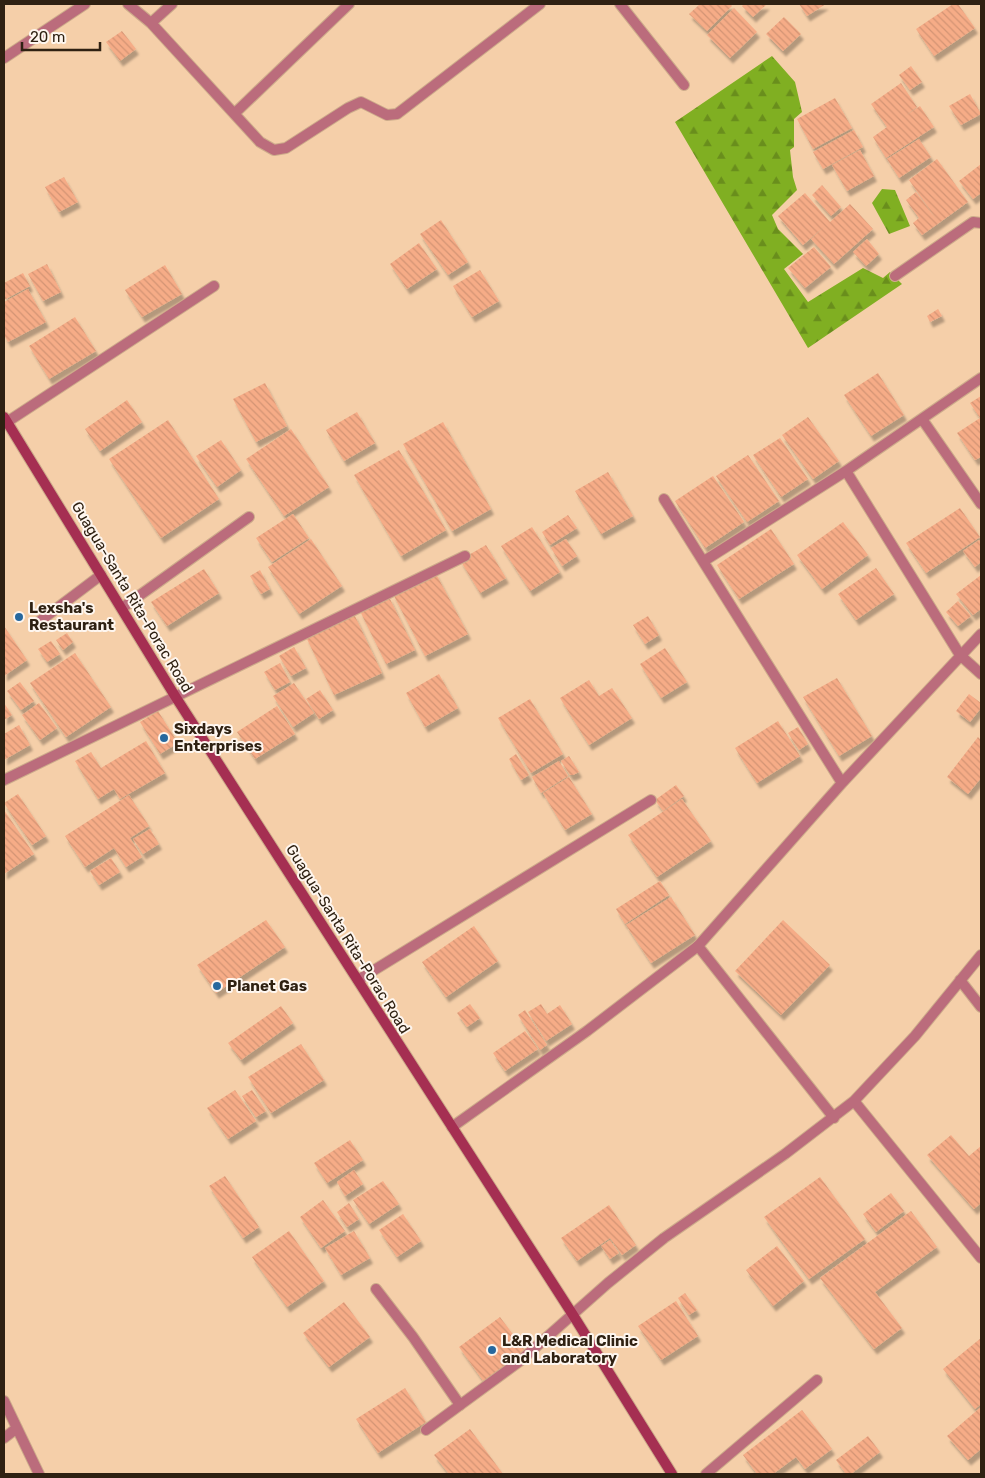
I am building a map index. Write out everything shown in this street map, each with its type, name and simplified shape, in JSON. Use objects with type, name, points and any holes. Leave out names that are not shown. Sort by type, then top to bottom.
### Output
[{"type":"main road","name":"Guagua-Santa Rita-Porac Road","points":[[5,419],[175,696],[573,1314],[672,1474]]},
{"type":"street","points":[[4,58],[85,4]]},
{"type":"street","points":[[128,4],[151,23],[260,142],[274,150],[286,148],[348,108],[361,102],[387,115],[396,114],[540,4]]},
{"type":"street","points":[[151,23],[172,4]]},
{"type":"street","points":[[235,113],[348,4]]},
{"type":"street","points":[[620,4],[684,85]]},
{"type":"street","points":[[895,276],[973,222],[981,223]]},
{"type":"street","points":[[5,419],[214,286]]},
{"type":"street","points":[[704,561],[846,471],[981,378]]},
{"type":"street","points":[[922,419],[981,504]]},
{"type":"street","points":[[846,471],[960,655],[981,674]]},
{"type":"street","points":[[664,499],[842,783]]},
{"type":"street","points":[[122,608],[249,517]]},
{"type":"street","points":[[4,780],[465,556]]},
{"type":"street","points":[[36,624],[101,575]]},
{"type":"street","points":[[452,1128],[587,1031],[698,946],[842,783],[981,634]]},
{"type":"street","points":[[358,980],[651,800]]},
{"type":"street","points":[[698,946],[834,1118]]},
{"type":"street","points":[[426,1430],[520,1361],[664,1238],[834,1118],[854,1101],[915,1036],[981,955]]},
{"type":"street","points":[[960,980],[981,1007]]},
{"type":"street","points":[[854,1101],[981,1258]]},
{"type":"street","points":[[376,1289],[413,1337],[460,1405]]},
{"type":"street","points":[[706,1474],[817,1380]]},
{"type":"street","points":[[4,1401],[39,1474]]},
{"type":"street","points":[[4,1438],[17,1428]]},
{"type":"green space","points":[[772,56],[795,82],[802,112],[794,119],[794,147],[790,150],[793,177],[797,190],[772,215],[778,229],[803,254],[784,269],[808,302],[863,268],[883,278],[890,272],[902,284],[808,348],[675,122]]},
{"type":"green space","points":[[882,189],[895,190],[910,226],[889,234],[872,203]]},
{"type":"building","points":[[700,4],[730,4],[732,6],[707,31],[689,14]]},
{"type":"building","points":[[744,4],[767,4],[753,17],[742,6]]},
{"type":"building","points":[[799,4],[826,4],[807,16]]},
{"type":"building","points":[[953,4],[958,4],[975,28],[934,56],[916,29]]},
{"type":"building","points":[[734,8],[757,32],[730,58],[707,35]]},
{"type":"building","points":[[784,17],[801,34],[783,51],[766,34]]},
{"type":"building","points":[[122,31],[136,49],[120,61],[106,42]]},
{"type":"building","points":[[911,66],[922,82],[910,90],[899,75]]},
{"type":"building","points":[[901,83],[917,107],[905,116],[920,106],[934,127],[886,158],[873,137],[887,127],[871,104]]},
{"type":"building","points":[[970,94],[981,114],[961,125],[949,106]]},
{"type":"building","points":[[835,98],[852,128],[813,149],[797,119]]},
{"type":"building","points":[[854,130],[863,147],[823,169],[813,152]]},
{"type":"building","points":[[919,139],[931,157],[899,178],[887,159]]},
{"type":"building","points":[[860,150],[874,176],[847,191],[832,165]]},
{"type":"building","points":[[937,159],[968,202],[939,223],[909,180]]},
{"type":"building","points":[[981,164],[981,193],[973,199],[959,181]]},
{"type":"building","points":[[64,177],[78,202],[59,212],[45,187]]},
{"type":"building","points":[[822,185],[841,207],[831,216],[812,195]]},
{"type":"building","points":[[916,192],[939,223],[922,235],[913,223],[919,218],[906,200]]},
{"type":"building","points":[[805,193],[830,222],[850,204],[873,229],[834,264],[811,239],[826,225],[803,245],[778,216]]},
{"type":"building","points":[[441,220],[468,262],[448,275],[420,234]]},
{"type":"building","points":[[867,239],[879,254],[866,266],[853,252]]},
{"type":"building","points":[[419,243],[437,269],[407,289],[390,264]]},
{"type":"building","points":[[814,247],[831,267],[805,288],[788,268]]},
{"type":"building","points":[[47,264],[61,292],[43,301],[28,274]]},
{"type":"building","points":[[165,265],[182,294],[142,317],[125,290]]},
{"type":"building","points":[[480,270],[499,301],[472,317],[453,286]]},
{"type":"building","points":[[23,273],[30,286],[4,300],[4,283]]},
{"type":"building","points":[[28,289],[46,322],[8,342],[4,335],[4,302]]},
{"type":"building","points":[[938,309],[942,316],[930,322],[927,316]]},
{"type":"building","points":[[75,317],[96,351],[49,379],[29,346]]},
{"type":"building","points":[[878,373],[904,415],[871,436],[844,395]]},
{"type":"building","points":[[265,383],[287,426],[256,442],[233,399]]},
{"type":"building","points":[[981,396],[981,457],[975,460],[957,433],[980,418],[970,403]]},
{"type":"building","points":[[127,400],[142,422],[100,451],[85,429]]},
{"type":"building","points":[[357,412],[375,443],[344,461],[326,430]]},
{"type":"building","points":[[808,417],[839,461],[813,479],[782,435]]},
{"type":"building","points":[[168,420],[219,499],[161,538],[109,459]]},
{"type":"building","points":[[443,422],[491,509],[452,531],[403,444]]},
{"type":"building","points":[[291,429],[329,487],[284,516],[246,459]]},
{"type":"building","points":[[780,438],[808,479],[781,497],[753,455]]},
{"type":"building","points":[[221,440],[241,470],[217,487],[196,456]]},
{"type":"building","points":[[399,450],[446,530],[401,556],[354,475]]},
{"type":"building","points":[[748,455],[779,501],[747,522],[716,476]]},
{"type":"building","points":[[608,472],[633,516],[601,534],[575,491]]},
{"type":"building","points":[[713,476],[744,522],[705,548],[675,501]]},
{"type":"building","points":[[960,508],[980,537],[926,573],[906,543]]},
{"type":"building","points":[[293,514],[309,538],[272,562],[256,538]]},
{"type":"building","points":[[568,515],[577,528],[550,545],[542,532]]},
{"type":"building","points":[[843,522],[868,555],[822,589],[797,555]]},
{"type":"building","points":[[532,527],[560,572],[530,591],[501,546]]},
{"type":"building","points":[[771,529],[794,564],[739,599],[717,565]]},
{"type":"building","points":[[311,539],[342,586],[299,614],[268,567]]},
{"type":"building","points":[[566,539],[577,556],[562,566],[551,548]]},
{"type":"building","points":[[979,540],[981,543],[981,562],[975,567],[963,551]]},
{"type":"building","points":[[486,545],[506,578],[480,593],[460,560]]},
{"type":"building","points":[[876,568],[894,594],[856,620],[838,594]]},
{"type":"building","points":[[204,569],[219,593],[167,626],[151,602]]},
{"type":"building","points":[[260,570],[270,589],[261,594],[250,576]]},
{"type":"building","points":[[435,572],[468,634],[425,656],[393,594]]},
{"type":"building","points":[[981,575],[981,609],[973,615],[956,594]]},
{"type":"building","points":[[389,597],[415,650],[386,664],[360,611]]},
{"type":"building","points":[[958,601],[971,616],[958,626],[946,612]]},
{"type":"building","points":[[354,614],[382,673],[334,695],[306,637]]},
{"type":"building","points":[[648,616],[659,635],[645,644],[633,625]]},
{"type":"building","points":[[4,626],[27,660],[4,676]]},
{"type":"building","points":[[67,633],[73,642],[63,650],[56,640]]},
{"type":"building","points":[[51,641],[60,654],[47,662],[38,649]]},
{"type":"building","points":[[294,647],[306,668],[291,676],[279,656]]},
{"type":"building","points":[[665,648],[687,682],[661,698],[640,664]]},
{"type":"building","points":[[75,653],[111,707],[66,737],[30,683]]},
{"type":"building","points":[[280,663],[290,682],[275,690],[264,672]]},
{"type":"building","points":[[439,674],[458,708],[425,727],[406,693]]},
{"type":"building","points":[[837,678],[872,736],[839,756],[803,697]]},
{"type":"building","points":[[589,680],[599,696],[612,688],[632,718],[589,745],[560,698]]},
{"type":"building","points":[[20,682],[34,701],[21,710],[7,691]]},
{"type":"building","points":[[294,683],[314,713],[293,727],[273,696]]},
{"type":"building","points":[[320,690],[333,710],[319,719],[306,699]]},
{"type":"building","points":[[969,694],[981,703],[981,708],[970,722],[956,711]]},
{"type":"building","points":[[530,699],[563,754],[531,773],[498,718]]},
{"type":"building","points":[[4,703],[12,715],[4,720]]},
{"type":"building","points":[[39,703],[57,728],[40,740],[22,715]]},
{"type":"building","points":[[277,706],[295,734],[255,759],[237,732]]},
{"type":"building","points":[[158,711],[178,743],[160,754],[140,722]]},
{"type":"building","points":[[778,721],[800,756],[757,783],[735,748]]},
{"type":"building","points":[[19,725],[30,745],[4,760],[4,734]]},
{"type":"building","points":[[798,727],[808,744],[799,750],[788,733]]},
{"type":"building","points":[[978,737],[981,740],[981,778],[968,794],[947,777]]},
{"type":"building","points":[[146,741],[165,773],[120,799],[114,789],[98,799],[75,761],[91,752],[101,768]]},
{"type":"building","points":[[516,754],[529,775],[521,780],[509,759]]},
{"type":"building","points":[[569,756],[579,772],[573,775],[570,775],[561,761]]},
{"type":"building","points":[[559,761],[568,776],[541,793],[532,777]]},
{"type":"building","points":[[569,777],[592,814],[565,830],[543,793]]},
{"type":"building","points":[[676,785],[684,796],[663,811],[655,800]]},
{"type":"building","points":[[18,794],[46,836],[32,845],[4,803]]},
{"type":"building","points":[[129,795],[149,826],[130,838],[142,857],[126,867],[114,848],[85,867],[65,836]]},
{"type":"building","points":[[682,799],[711,841],[657,877],[628,835]]},
{"type":"building","points":[[4,810],[34,854],[4,874]]},
{"type":"building","points":[[150,829],[159,844],[143,854],[133,839]]},
{"type":"building","points":[[111,858],[120,872],[99,885],[90,871]]},
{"type":"building","points":[[660,881],[669,895],[625,924],[616,909]]},
{"type":"building","points":[[671,897],[695,935],[651,963],[626,925]]},
{"type":"building","points":[[266,920],[285,947],[216,993],[197,965]]},
{"type":"building","points":[[783,920],[830,965],[781,1015],[735,971]]},
{"type":"building","points":[[474,926],[498,961],[446,997],[422,962]]},
{"type":"building","points":[[470,1004],[480,1018],[467,1027],[457,1013]]},
{"type":"building","points":[[541,1004],[547,1014],[560,1005],[572,1024],[546,1041],[528,1012]]},
{"type":"building","points":[[281,1006],[293,1023],[241,1060],[228,1043]]},
{"type":"building","points":[[525,1010],[547,1045],[540,1050],[518,1015]]},
{"type":"building","points":[[525,1031],[538,1049],[505,1071],[493,1053]]},
{"type":"building","points":[[301,1044],[324,1080],[271,1113],[248,1077]]},
{"type":"building","points":[[235,1090],[256,1121],[228,1139],[207,1108]]},
{"type":"building","points":[[252,1090],[266,1111],[256,1117],[242,1096]]},
{"type":"building","points":[[951,1135],[969,1156],[981,1146],[981,1203],[974,1209],[927,1155]]},
{"type":"building","points":[[350,1140],[363,1160],[327,1183],[314,1163]]},
{"type":"building","points":[[354,1170],[363,1184],[345,1196],[337,1182]]},
{"type":"building","points":[[225,1176],[259,1227],[243,1238],[209,1186]]},
{"type":"building","points":[[820,1177],[865,1239],[809,1279],[764,1217]]},
{"type":"building","points":[[383,1181],[399,1204],[369,1224],[353,1200]]},
{"type":"building","points":[[891,1193],[904,1211],[876,1232],[863,1214]]},
{"type":"building","points":[[323,1200],[345,1231],[321,1248],[300,1217]]},
{"type":"building","points":[[349,1203],[359,1219],[347,1227],[337,1212]]},
{"type":"building","points":[[609,1205],[636,1245],[622,1255],[610,1238],[577,1261],[561,1238]]},
{"type":"building","points":[[911,1211],[937,1247],[875,1292],[902,1328],[874,1349],[820,1278]]},
{"type":"building","points":[[403,1214],[421,1241],[397,1257],[379,1230]]},
{"type":"building","points":[[289,1231],[324,1281],[287,1307],[252,1257]]},
{"type":"building","points":[[354,1231],[370,1258],[341,1275],[325,1248]]},
{"type":"building","points":[[610,1240],[619,1253],[610,1259],[601,1246]]},
{"type":"building","points":[[777,1246],[804,1281],[773,1306],[746,1270]]},
{"type":"building","points":[[685,1293],[697,1310],[689,1315],[678,1298]]},
{"type":"building","points":[[676,1301],[698,1336],[661,1360],[638,1326]]},
{"type":"building","points":[[344,1302],[370,1337],[329,1367],[303,1333]]},
{"type":"building","name":"L&R Medical Clinic and Laboratory","points":[[500,1317],[526,1352],[484,1382],[459,1347]]},
{"type":"building","points":[[981,1338],[981,1404],[975,1409],[943,1369]]},
{"type":"building","points":[[405,1388],[426,1422],[378,1453],[356,1419]]},
{"type":"building","points":[[981,1407],[981,1449],[968,1460],[947,1436]]},
{"type":"building","points":[[802,1410],[832,1449],[805,1469],[796,1457],[773,1474],[757,1474],[743,1455]]},
{"type":"building","points":[[470,1429],[503,1474],[449,1474],[434,1455]]},
{"type":"building","points":[[868,1436],[880,1452],[851,1474],[846,1474],[836,1460]]},
{"type":"place","name":"Lexsha's Restaurant","points":[[19,617]]},
{"type":"place","name":"Sixdays Enterprises","points":[[164,738]]},
{"type":"place","name":"Planet Gas","points":[[217,986]]},
{"type":"place","name":"L&R Medical Clinic and Laboratory","points":[[492,1350]]}]
